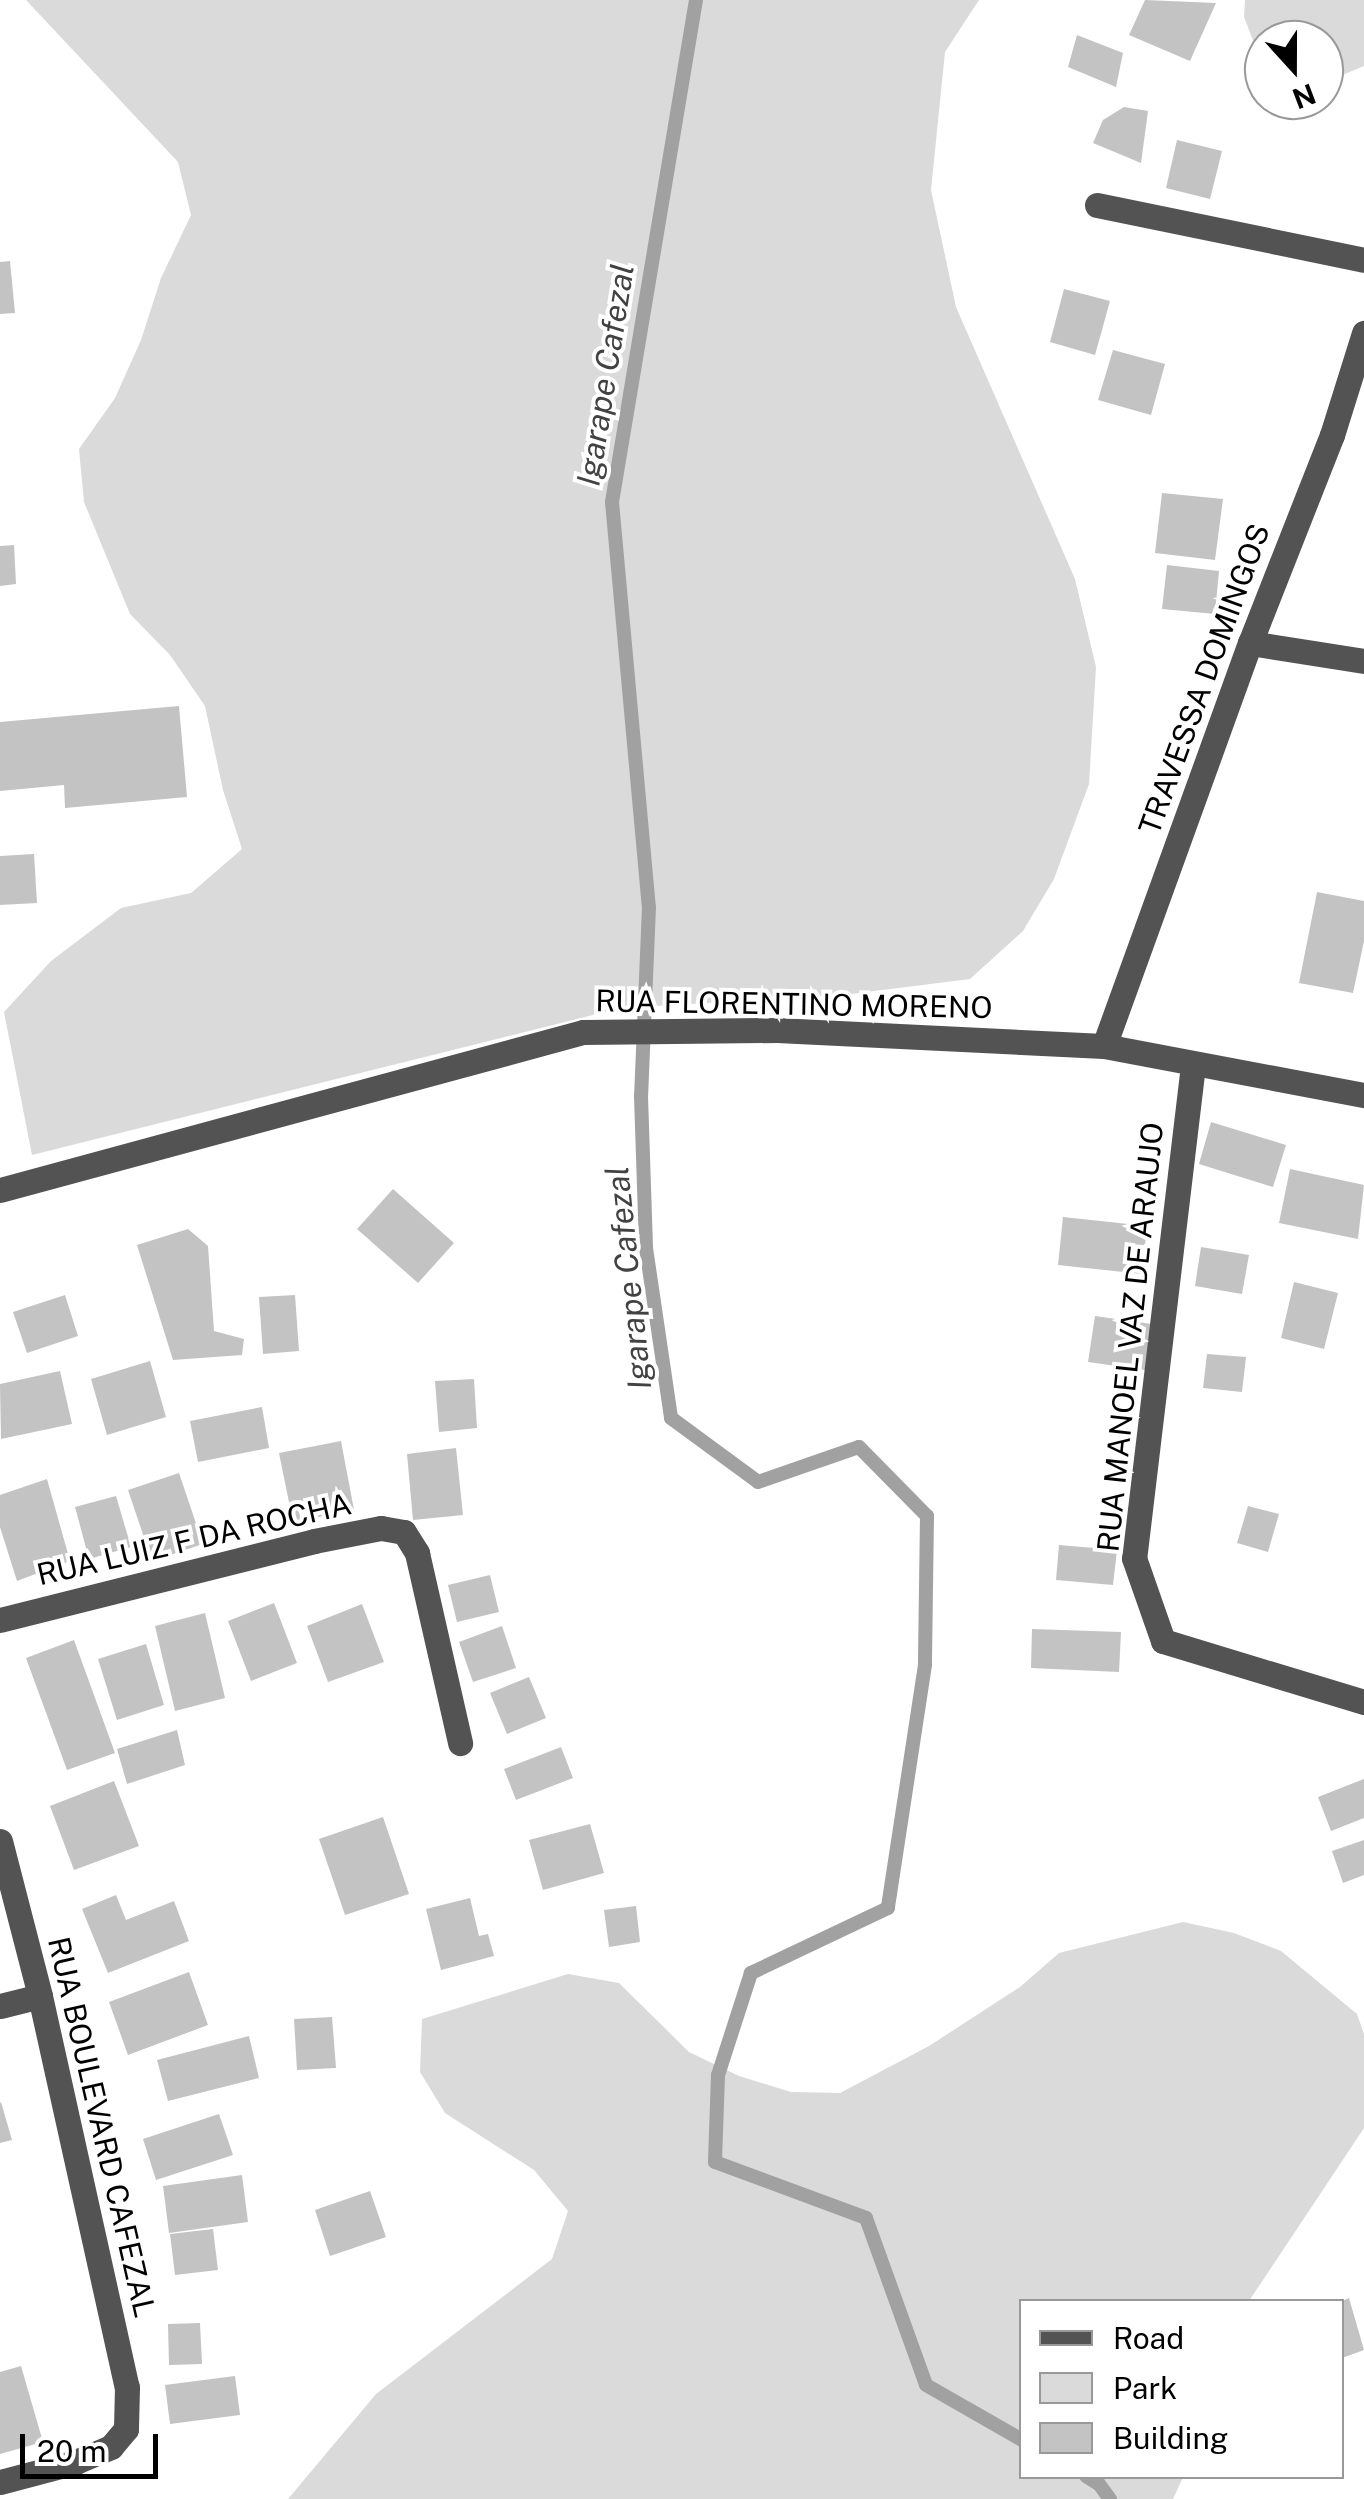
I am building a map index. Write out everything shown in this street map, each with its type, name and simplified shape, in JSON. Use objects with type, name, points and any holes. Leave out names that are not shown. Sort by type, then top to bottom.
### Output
[{"type":"street","points":[[1098,205],[1364,260]]},
{"type":"street","name":"TRAVESSA DOMINGOS","points":[[1104,1046],[1250,642],[1332,434],[1364,333]]},
{"type":"street","points":[[1250,642],[1364,661]]},
{"type":"street","name":"RUA FLORENTINO MORENO","points":[[0,1190],[582,1032],[777,1030],[1104,1046],[1364,1095]]},
{"type":"street","name":"RUA MANOEL VAZ DE ARAUJO","points":[[1194,1065],[1134,1558],[1163,1641],[1364,1702]]},
{"type":"street","name":"RUA LUIZ F DA ROCHA","points":[[0,1620],[314,1541],[381,1528],[404,1532],[417,1554],[460,1743]]},
{"type":"street","name":"RUA BOULEVARD CAFEZAL","points":[[0,1841],[40,1996],[127,2387],[126,2429],[111,2446],[76,2462],[0,2482]]},
{"type":"street","points":[[0,2006],[40,1996]]},
{"type":"green space","points":[[26,0],[979,0],[945,52],[931,190],[956,307],[1075,579],[1096,667],[1089,784],[1054,879],[1023,931],[970,979],[843,995],[621,1008],[32,1155],[4,1012],[51,961],[121,908],[191,893],[242,849],[223,790],[205,706],[170,655],[130,614],[84,502],[79,449],[115,398],[141,340],[161,278],[191,215],[178,162]]},
{"type":"green space","points":[[1245,0],[1364,0],[1364,66],[1344,74],[1344,20],[1244,17]]},
{"type":"green space","points":[[1183,1922],[1234,1933],[1281,1951],[1357,2014],[1364,2034],[1364,2128],[1250,2299],[1019,2299],[1019,2479],[1182,2479],[1173,2499],[288,2499],[376,2394],[552,2259],[568,2211],[534,2170],[445,2113],[420,2072],[422,2019],[568,1974],[619,1983],[689,2052],[739,2076],[791,2092],[840,2093],[929,2046],[1020,1987],[1059,1953]]},
{"type":"building","points":[[1145,0],[1216,3],[1190,61],[1129,35]]},
{"type":"building","points":[[1077,35],[1123,53],[1116,87],[1068,67]]},
{"type":"building","points":[[1124,107],[1148,111],[1141,163],[1093,143],[1103,120]]},
{"type":"building","points":[[1177,140],[1222,151],[1210,199],[1166,188]]},
{"type":"building","points":[[10,261],[15,313],[0,314],[0,262]]},
{"type":"building","points":[[1064,289],[1110,301],[1095,355],[1050,342]]},
{"type":"building","points":[[1113,350],[1165,364],[1151,415],[1098,400]]},
{"type":"building","points":[[1162,493],[1223,499],[1215,560],[1155,553]]},
{"type":"building","points":[[14,545],[16,584],[0,586],[0,546]]},
{"type":"building","points":[[1167,565],[1219,571],[1215,614],[1162,609]]},
{"type":"building","points":[[179,706],[187,797],[65,808],[64,785],[0,791],[0,722]]},
{"type":"building","points":[[34,854],[37,903],[0,905],[0,856]]},
{"type":"building","points":[[1317,892],[1364,901],[1364,941],[1353,993],[1299,983]]},
{"type":"building","points":[[1211,1122],[1286,1145],[1273,1187],[1199,1164]]},
{"type":"building","points":[[1290,1169],[1364,1185],[1358,1239],[1279,1223]]},
{"type":"building","points":[[393,1189],[454,1243],[418,1283],[357,1229]]},
{"type":"building","points":[[1063,1217],[1147,1226],[1142,1274],[1058,1265]]},
{"type":"building","points":[[188,1229],[208,1246],[214,1331],[244,1339],[242,1355],[173,1360],[137,1245]]},
{"type":"building","points":[[1201,1247],[1249,1255],[1242,1294],[1195,1286]]},
{"type":"building","points":[[1294,1282],[1338,1293],[1324,1349],[1281,1338]]},
{"type":"building","points":[[65,1295],[78,1336],[27,1353],[13,1312]]},
{"type":"building","points":[[295,1295],[299,1351],[263,1354],[259,1297]]},
{"type":"building","points":[[1095,1316],[1152,1324],[1145,1370],[1088,1362]]},
{"type":"building","points":[[1207,1354],[1246,1357],[1242,1392],[1203,1388]]},
{"type":"building","points":[[150,1361],[166,1417],[107,1435],[91,1379]]},
{"type":"building","points":[[60,1371],[72,1424],[1,1439],[0,1384]]},
{"type":"building","points":[[474,1379],[477,1428],[439,1432],[435,1381]]},
{"type":"building","points":[[262,1407],[269,1448],[198,1462],[190,1421]]},
{"type":"building","points":[[341,1441],[354,1510],[293,1522],[279,1453]]},
{"type":"building","points":[[456,1448],[463,1515],[413,1520],[407,1454]]},
{"type":"building","points":[[179,1473],[203,1544],[152,1561],[128,1490]]},
{"type":"building","points":[[47,1479],[70,1561],[17,1581],[0,1527],[0,1495]]},
{"type":"building","points":[[116,1496],[131,1547],[89,1559],[75,1507]]},
{"type":"building","points":[[1248,1506],[1279,1514],[1268,1552],[1237,1543]]},
{"type":"building","points":[[1059,1545],[1117,1550],[1113,1585],[1056,1580]]},
{"type":"building","points":[[490,1575],[499,1612],[457,1622],[448,1585]]},
{"type":"building","points":[[274,1603],[297,1663],[251,1681],[228,1621]]},
{"type":"building","points":[[362,1604],[384,1662],[328,1682],[307,1626]]},
{"type":"building","points":[[205,1613],[225,1698],[175,1711],[155,1626]]},
{"type":"building","points":[[502,1626],[516,1668],[473,1682],[459,1642]]},
{"type":"building","points":[[1032,1629],[1121,1632],[1119,1672],[1031,1668]]},
{"type":"building","points":[[74,1640],[115,1753],[67,1770],[26,1658]]},
{"type":"building","points":[[146,1644],[164,1705],[117,1720],[98,1659]]},
{"type":"building","points":[[529,1677],[546,1718],[507,1734],[490,1693]]},
{"type":"building","points":[[177,1730],[185,1765],[127,1784],[117,1749]]},
{"type":"building","points":[[561,1747],[573,1778],[516,1800],[504,1769]]},
{"type":"building","points":[[1364,1779],[1364,1818],[1331,1831],[1318,1797]]},
{"type":"building","points":[[114,1781],[139,1846],[74,1870],[50,1806]]},
{"type":"building","points":[[383,1817],[409,1894],[345,1915],[319,1839]]},
{"type":"building","points":[[590,1824],[604,1873],[543,1890],[529,1840]]},
{"type":"building","points":[[1364,1840],[1364,1875],[1343,1883],[1332,1851]]},
{"type":"building","points":[[116,1895],[126,1920],[174,1901],[189,1941],[108,1973],[82,1909]]},
{"type":"building","points":[[470,1898],[479,1936],[488,1934],[494,1956],[441,1970],[426,1909]]},
{"type":"building","points":[[636,1906],[640,1942],[609,1947],[604,1910]]},
{"type":"building","points":[[189,1972],[208,2025],[128,2055],[109,2002]]},
{"type":"building","points":[[332,2017],[336,2068],[297,2070],[294,2019]]},
{"type":"building","points":[[249,2036],[259,2078],[168,2101],[157,2060]]},
{"type":"building","points":[[0,2103],[12,2140],[0,2143]]},
{"type":"building","points":[[219,2114],[233,2155],[156,2180],[143,2139]]},
{"type":"building","points":[[242,2175],[248,2222],[169,2233],[163,2186]]},
{"type":"building","points":[[370,2191],[386,2237],[330,2256],[315,2210]]},
{"type":"building","points":[[213,2229],[218,2270],[175,2275],[170,2234]]},
{"type":"building","points":[[1349,2298],[1364,2350],[1344,2357],[1344,2300]]},
{"type":"building","points":[[200,2323],[202,2364],[169,2365],[168,2324]]},
{"type":"building","points":[[21,2366],[43,2442],[0,2454],[0,2372]]},
{"type":"building","points":[[235,2376],[240,2415],[170,2424],[165,2385]]},
{"type":"waterway","name":"Igarape Cafezal","points":[[696,0],[612,502],[649,907],[641,1096],[646,1248],[671,1418],[758,1482],[859,1447],[927,1516],[925,1665],[888,1908],[751,1973],[718,2075],[715,2162],[866,2218],[926,2385],[1019,2438]]},
{"type":"waterway","name":"Igarape Cafezal","points":[[1091,2479],[1110,2499]]}]
